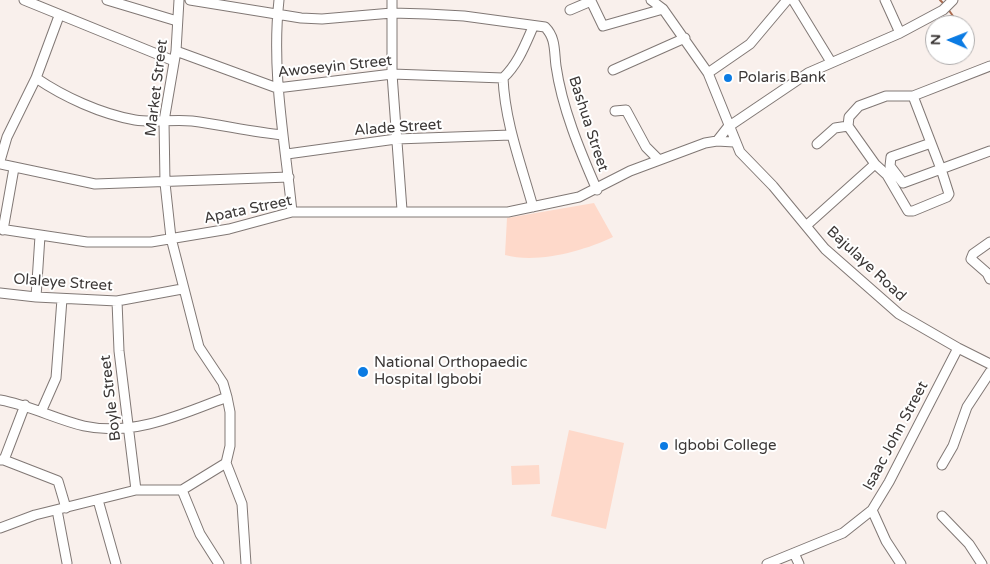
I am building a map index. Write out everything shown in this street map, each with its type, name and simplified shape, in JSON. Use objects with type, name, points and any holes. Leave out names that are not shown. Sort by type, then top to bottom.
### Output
[{"type":"street","points":[[24,0],[59,16],[174,61]]},
{"type":"street","points":[[107,0],[178,22]]},
{"type":"street","name":"Market Street","points":[[179,0],[176,51],[164,121],[165,182],[171,238],[182,289],[199,347],[224,383],[230,412],[230,446],[226,463]]},
{"type":"street","points":[[190,0],[277,15],[322,19],[392,13],[464,16],[533,27],[523,51],[510,72],[503,78],[504,98],[511,135],[532,207]]},
{"type":"street","points":[[279,0],[277,15],[277,88],[292,212]]},
{"type":"street","points":[[392,0],[392,74],[402,210]]},
{"type":"street","name":"Bajulaye Road","points":[[651,0],[662,9],[708,73],[721,102],[734,142],[740,152],[807,225],[825,249],[899,314],[990,364]]},
{"type":"street","points":[[708,73],[750,44],[787,0]]},
{"type":"street","points":[[793,0],[832,62]]},
{"type":"street","points":[[885,0],[900,33]]},
{"type":"street","points":[[570,10],[591,1],[603,26],[662,9]]},
{"type":"street","points":[[717,140],[728,127],[788,86],[832,62],[900,33],[947,5]]},
{"type":"street","points":[[59,16],[36,78],[3,136],[0,163],[14,168],[95,184],[289,177]]},
{"type":"street","name":"Bashua Street","points":[[533,27],[544,27],[553,37],[557,75],[594,191]]},
{"type":"street","points":[[612,70],[684,38]]},
{"type":"street","name":"Awoseyin Street","points":[[176,51],[277,88],[310,86],[392,74],[503,78]]},
{"type":"street","points":[[913,96],[949,190],[947,197],[908,211],[887,175],[875,164],[848,126],[849,117],[859,106],[886,96],[913,96],[990,66]]},
{"type":"street","points":[[36,78],[52,89],[107,113],[135,120],[190,121],[252,132],[283,135]]},
{"type":"street","points":[[615,111],[626,110],[646,146],[659,160]]},
{"type":"street","points":[[816,144],[835,128],[848,126]]},
{"type":"street","name":"Alade Street","points":[[286,154],[396,139],[511,135]]},
{"type":"street","points":[[717,140],[734,142]]},
{"type":"street","name":"Apata Street","points":[[1,230],[88,242],[150,242],[229,229],[292,212],[344,214],[402,210],[482,214],[508,212],[579,197],[630,171],[717,140]]},
{"type":"street","points":[[931,143],[891,156],[890,166],[903,183],[990,151]]},
{"type":"street","points":[[807,225],[875,164]]},
{"type":"street","points":[[1,230],[14,168]]},
{"type":"street","points":[[36,297],[40,236]]},
{"type":"street","points":[[990,242],[973,254],[971,259],[987,273],[990,279]]},
{"type":"street","name":"Olaleye Street","points":[[0,293],[62,299],[117,301],[182,289]]},
{"type":"street","points":[[41,412],[56,378],[62,299]]},
{"type":"street","name":"Boyle Street","points":[[117,301],[119,351],[136,490]]},
{"type":"street","name":"Isaac John Street","points":[[767,564],[843,533],[872,510],[884,493],[958,348]]},
{"type":"street","points":[[979,358],[990,354]]},
{"type":"street","points":[[942,465],[953,446],[967,408],[990,372]]},
{"type":"street","points":[[0,400],[25,405],[84,426],[135,428],[182,414],[227,397]]},
{"type":"street","points":[[25,405],[2,460],[58,481],[66,508]]},
{"type":"street","points":[[0,528],[35,515],[136,490],[182,490],[226,463],[242,504],[246,564]]},
{"type":"street","points":[[182,490],[200,534],[219,564]]},
{"type":"street","points":[[98,500],[116,564]]},
{"type":"street","points":[[57,510],[67,563]]},
{"type":"street","points":[[872,510],[886,541],[901,564]]},
{"type":"street","points":[[942,516],[969,544],[982,564]]},
{"type":"street","points":[[794,553],[798,564]]},
{"type":"shaded area","points":[[594,203],[613,237],[560,255],[531,258],[505,255],[507,218]]},
{"type":"shaded area","points":[[569,430],[624,443],[606,529],[551,516]]},
{"type":"shaded area","points":[[539,465],[540,484],[512,485],[511,466]]},
{"type":"waterway","points":[[940,0],[945,5]]},
{"type":"waterway","points":[[948,9],[952,15]]},
{"type":"place","name":"Polaris Bank","points":[[728,78]]},
{"type":"place","name":"National Orthopaedic Hospital Igbobi","points":[[363,372]]},
{"type":"place","name":"Igbobi College","points":[[664,446]]}]
